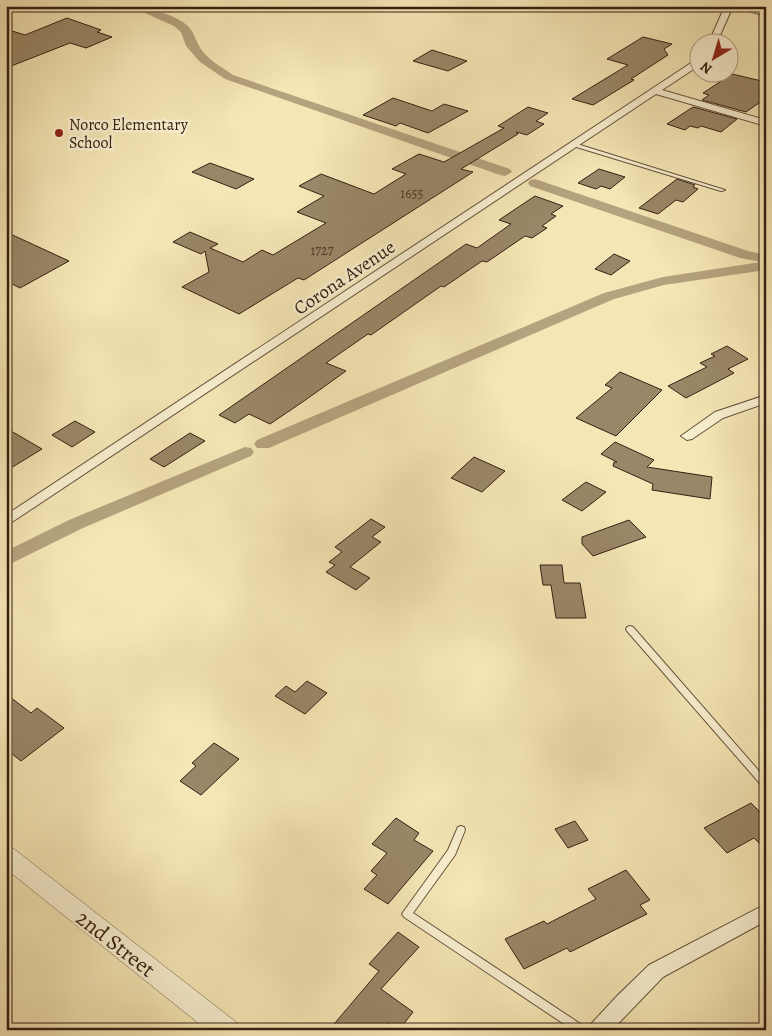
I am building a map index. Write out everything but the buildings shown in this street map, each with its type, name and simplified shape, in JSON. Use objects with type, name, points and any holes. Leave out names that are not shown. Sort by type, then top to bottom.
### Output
[{"type":"street","points":[[717,32],[729,6]]},
{"type":"street","name":"Corona Avenue","points":[[6,522],[690,68]]},
{"type":"street","points":[[656,91],[766,123]]},
{"type":"street","points":[[687,436],[719,415],[766,399]]},
{"type":"street","name":"2nd Street","points":[[6,856],[227,1030]]},
{"type":"street","points":[[599,1030],[656,971],[766,912]]},
{"type":"lane","points":[[733,6],[766,15]]},
{"type":"lane","points":[[575,145],[723,190]]},
{"type":"lane","points":[[630,629],[766,785]]},
{"type":"lane","points":[[461,830],[452,852],[407,914],[582,1030]]},
{"type":"waterway","points":[[134,6],[178,24],[186,31],[192,46],[204,60],[229,77],[505,172]]},
{"type":"waterway","points":[[535,183],[745,255],[766,259]]},
{"type":"waterway","points":[[263,444],[609,296],[663,281],[766,266]]},
{"type":"waterway","points":[[6,559],[76,524],[245,452]]},
{"type":"place","name":"Norco Elementary School","points":[[59,133]]}]
